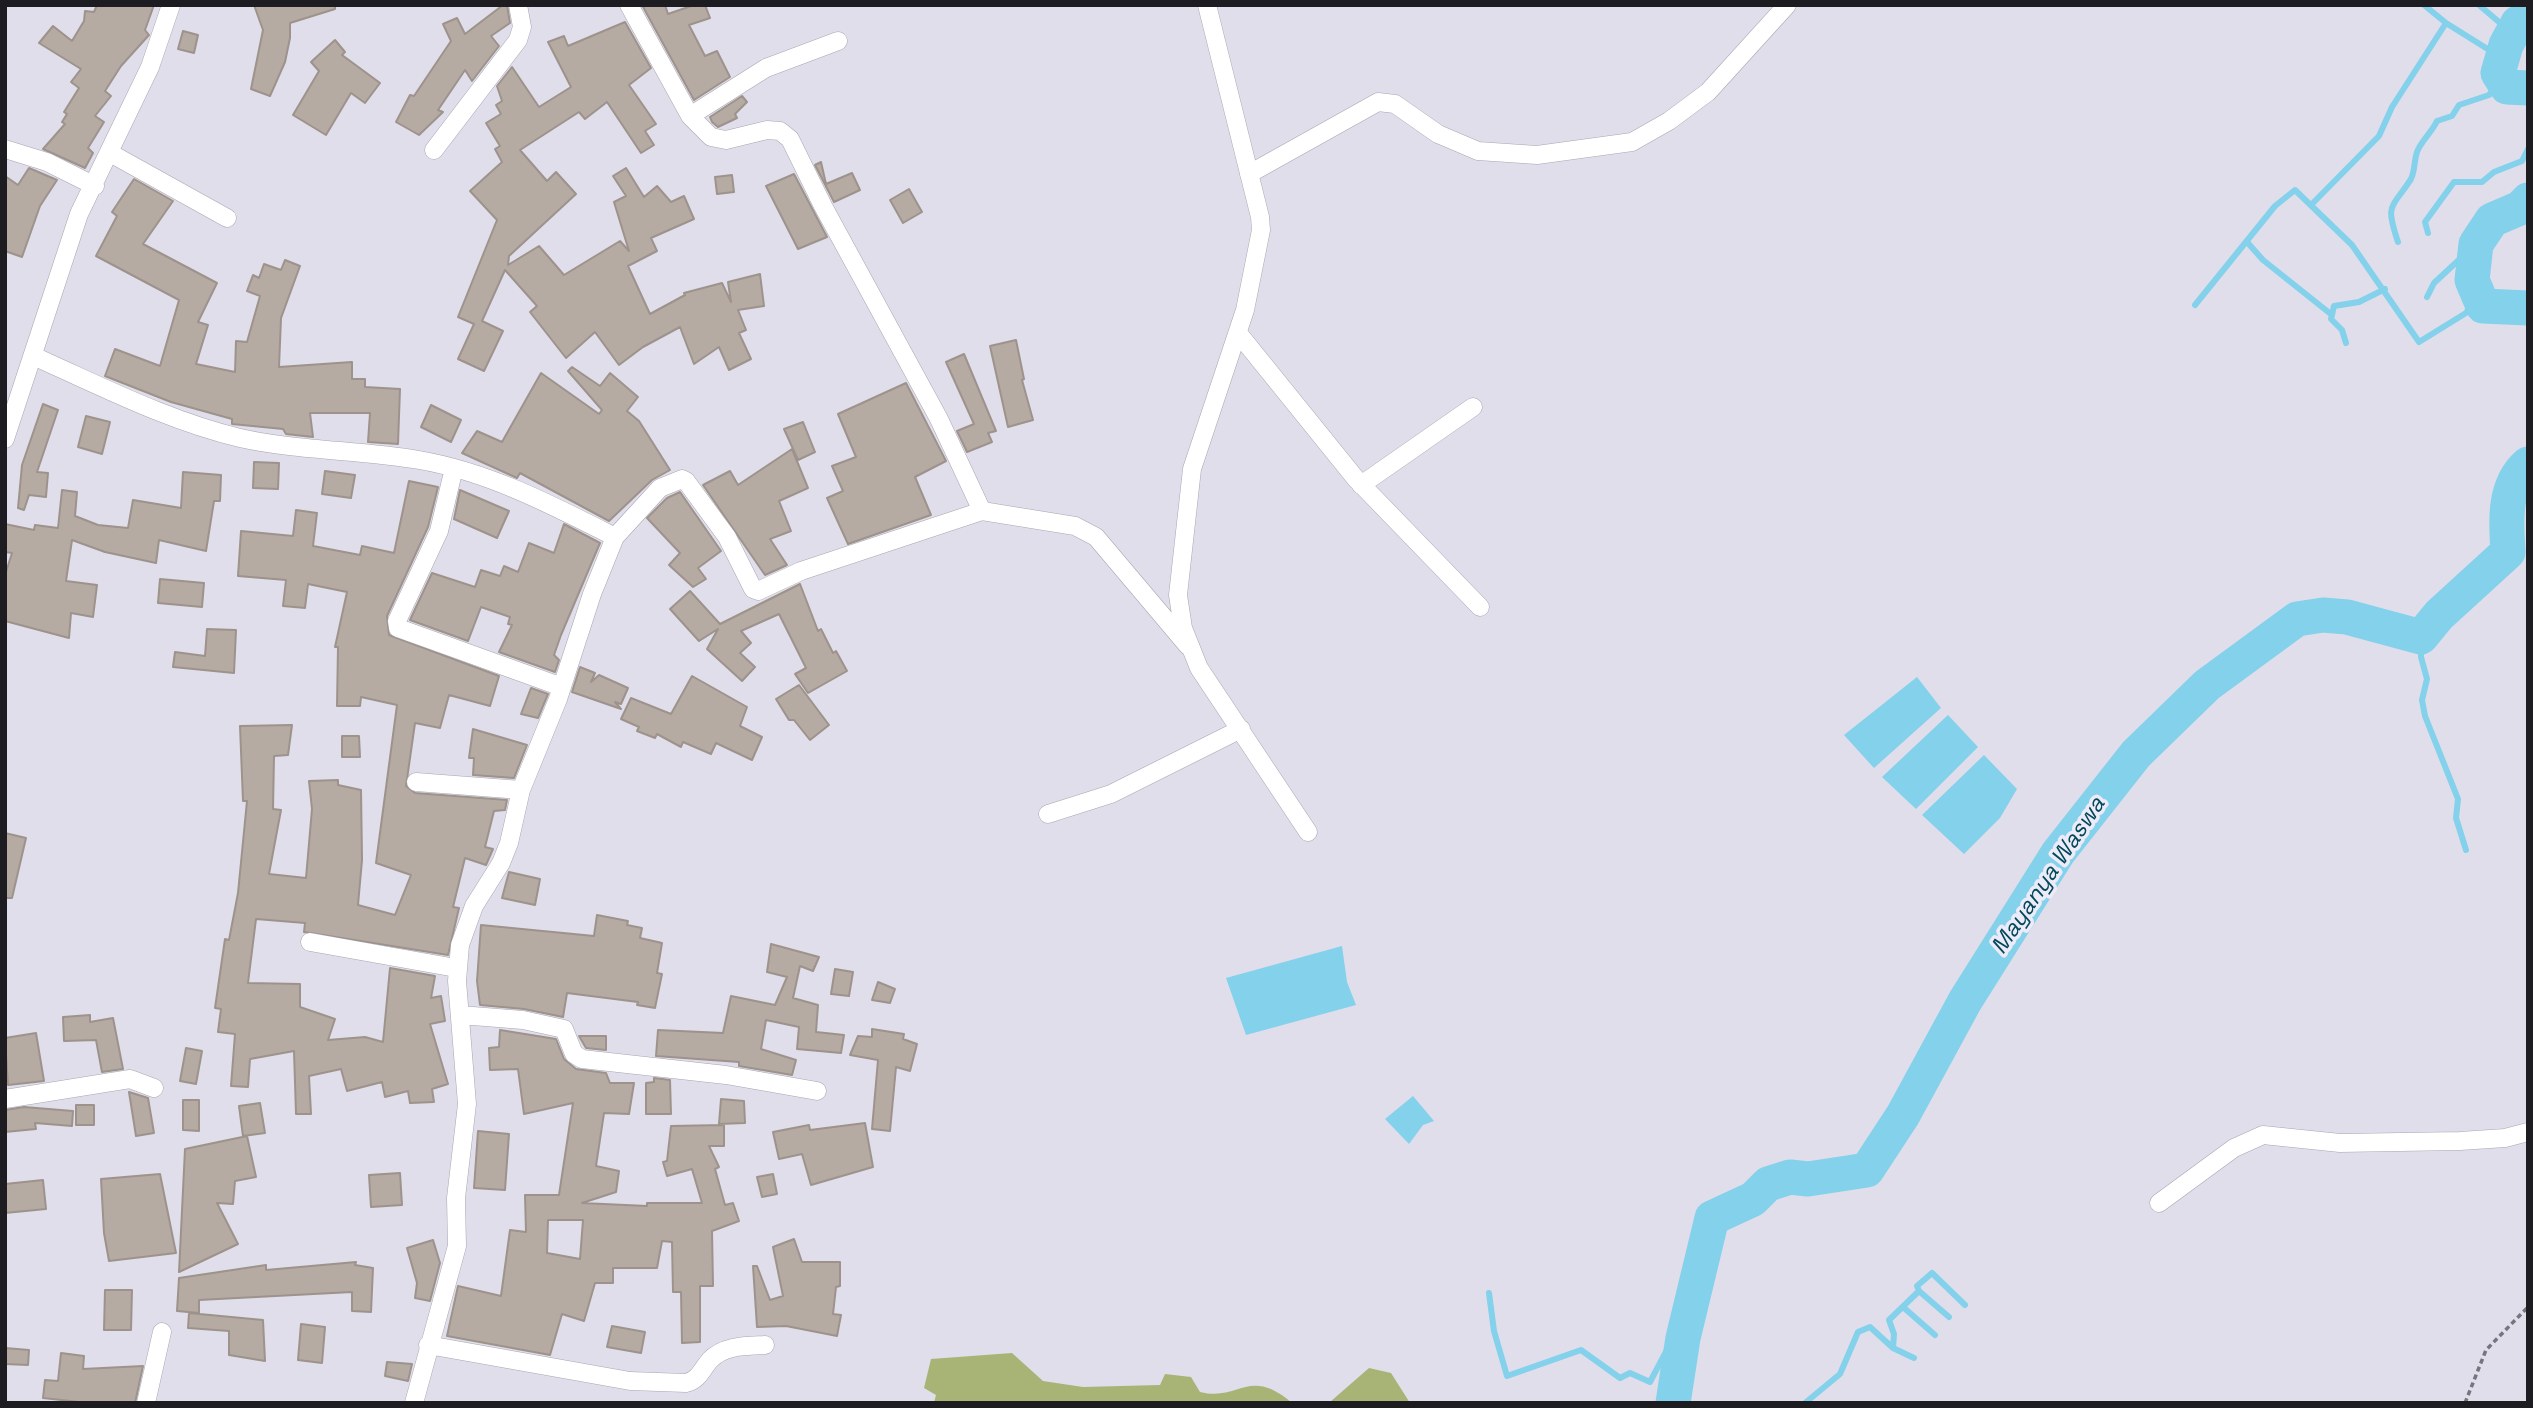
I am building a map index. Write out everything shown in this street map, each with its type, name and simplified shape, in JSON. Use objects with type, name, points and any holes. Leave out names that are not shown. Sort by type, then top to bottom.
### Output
[{"type":"street","points":[[5,439],[79,214],[95,186],[150,67],[171,5]]},
{"type":"street","points":[[434,150],[518,40],[522,27],[518,5]]},
{"type":"street","points":[[629,5],[690,116],[718,141],[767,131],[780,131],[790,139],[823,206],[939,419],[982,511]]},
{"type":"street","points":[[1188,646],[1178,595],[1192,469],[1238,332],[1261,230],[1207,5]]},
{"type":"street","points":[[1249,174],[1378,102],[1395,104],[1438,134],[1478,151],[1536,155],[1632,142],[1669,121],[1708,92],[1787,5]]},
{"type":"street","points":[[690,116],[766,68],[838,41]]},
{"type":"street","points":[[5,149],[47,162],[95,186]]},
{"type":"street","points":[[110,153],[227,218]]},
{"type":"street","points":[[1238,332],[1361,485],[1480,607]]},
{"type":"street","points":[[33,356],[153,410],[232,435],[419,460],[454,468],[537,497],[615,537]]},
{"type":"street","points":[[1361,485],[1473,407]]},
{"type":"street","points":[[454,468],[439,531],[397,621],[398,628],[562,687]]},
{"type":"street","points":[[414,1403],[457,1246],[456,1198],[467,1104],[456,968],[474,906],[501,863],[509,843],[521,790],[562,687],[592,594],[615,537],[660,488],[676,480],[686,481],[727,537],[753,589],[758,591],[801,571],[982,511],[1075,526],[1096,537],[1188,646],[1205,677],[1308,832]]},
{"type":"street","points":[[1048,814],[1111,794],[1241,729]]},
{"type":"street","points":[[416,782],[521,790]]},
{"type":"street","points":[[310,942],[456,968]]},
{"type":"street","points":[[460,1015],[523,1020],[564,1029],[574,1054],[582,1059],[726,1075],[817,1091]]},
{"type":"street","points":[[5,1099],[130,1079],[154,1088]]},
{"type":"street","points":[[2159,1203],[2234,1148],[2263,1135],[2340,1143],[2460,1141],[2505,1138],[2528,1132]]},
{"type":"street","points":[[146,1403],[162,1332]]},
{"type":"street","points":[[428,1345],[631,1381],[686,1383],[694,1381],[718,1353],[736,1347],[765,1345]]},
{"type":"path","points":[[2465,1403],[2486,1350],[2528,1307]]},
{"type":"green space","points":[[1012,1353],[1043,1381],[1083,1387],[1160,1385],[1165,1374],[1191,1377],[1200,1392],[1214,1394],[1245,1387],[1265,1387],[1292,1403],[934,1403],[936,1395],[924,1388],[931,1359]]},
{"type":"green space","points":[[1369,1368],[1391,1373],[1410,1403],[1317,1403],[1330,1402]]},
{"type":"water","points":[[1917,677],[1941,708],[1874,768],[1844,735]]},
{"type":"water","points":[[1948,715],[1978,747],[1916,809],[1882,777]]},
{"type":"water","points":[[1984,755],[2017,789],[2000,818],[1964,854],[1922,815]]},
{"type":"water","points":[[1342,946],[1347,982],[1356,1005],[1246,1035],[1226,978]]},
{"type":"water","points":[[1413,1096],[1434,1121],[1423,1125],[1409,1144],[1385,1119]]},
{"type":"building","points":[[97,5],[154,5],[145,30],[149,35],[121,66],[105,91],[111,96],[95,116],[104,122],[88,148],[93,153],[85,168],[43,149],[65,124],[62,122],[67,114],[64,112],[79,88],[71,82],[81,69],[39,43],[53,26],[72,41],[84,21],[85,11],[94,12]]},
{"type":"building","points":[[254,5],[335,5],[335,9],[290,23],[285,62],[270,96],[251,89],[263,30]]},
{"type":"building","points":[[503,5],[507,5],[510,23],[491,36],[499,46],[472,81],[465,70],[438,110],[443,112],[419,135],[396,122],[410,95],[414,96],[451,41],[443,24],[457,18],[465,34]]},
{"type":"building","points":[[642,5],[665,5],[668,14],[694,5],[705,5],[710,18],[689,25],[705,56],[717,51],[730,77],[694,100]]},
{"type":"building","points":[[625,22],[651,68],[629,85],[656,124],[645,131],[654,145],[641,153],[607,102],[585,119],[579,112],[520,150],[547,181],[556,172],[576,194],[509,256],[508,265],[539,246],[564,275],[620,241],[629,251],[614,202],[626,196],[613,176],[626,168],[644,197],[657,186],[671,202],[684,196],[694,219],[651,238],[657,251],[628,266],[650,314],[685,295],[684,293],[722,283],[731,302],[728,282],[760,274],[764,306],[738,310],[746,330],[739,333],[751,359],[729,370],[719,347],[694,364],[680,327],[643,347],[619,365],[595,332],[566,358],[530,312],[537,306],[505,270],[482,321],[503,331],[484,371],[458,359],[474,324],[458,317],[497,220],[470,191],[502,162],[495,149],[500,146],[486,123],[501,114],[496,105],[502,101],[497,86],[512,67],[539,107],[571,87],[548,42],[564,36],[568,46]]},
{"type":"building","points":[[183,31],[198,35],[194,53],[178,49]]},
{"type":"building","points":[[335,40],[345,52],[342,55],[380,83],[365,103],[351,93],[326,135],[293,115],[319,71],[311,62]]},
{"type":"building","points":[[742,96],[747,102],[735,114],[737,118],[718,127],[712,122],[710,117]]},
{"type":"building","points":[[821,162],[826,184],[852,173],[860,190],[834,202],[815,165]]},
{"type":"building","points":[[29,168],[57,180],[40,206],[22,257],[5,251],[5,176],[18,185]]},
{"type":"building","points":[[794,174],[827,237],[798,249],[766,186]]},
{"type":"building","points":[[732,175],[734,192],[717,194],[715,177]]},
{"type":"building","points":[[134,179],[173,201],[143,244],[217,283],[198,322],[208,325],[196,364],[235,372],[236,341],[247,342],[260,296],[247,291],[253,275],[259,278],[264,264],[281,270],[285,260],[300,266],[281,318],[279,367],[352,362],[352,379],[365,379],[365,387],[400,389],[398,444],[368,442],[370,413],[310,413],[313,437],[286,434],[283,429],[232,424],[232,419],[171,402],[105,376],[115,349],[160,366],[179,300],[96,256],[117,216],[112,212]]},
{"type":"building","points":[[909,189],[922,212],[903,223],[890,200]]},
{"type":"building","points":[[1016,340],[1024,379],[1022,380],[1033,420],[1008,427],[990,346]]},
{"type":"building","points":[[964,354],[996,431],[988,433],[992,442],[967,452],[957,431],[974,424],[946,362]]},
{"type":"building","points":[[572,367],[600,386],[610,373],[638,397],[627,411],[639,421],[670,470],[652,480],[609,521],[520,473],[517,478],[462,453],[477,431],[502,442],[541,373],[599,414],[602,410],[568,371]]},
{"type":"building","points":[[906,383],[946,461],[915,477],[931,515],[848,544],[827,498],[843,491],[832,466],[856,457],[838,414]]},
{"type":"building","points":[[43,404],[58,410],[37,472],[48,473],[46,497],[29,495],[24,510],[18,508],[22,465]]},
{"type":"building","points":[[431,405],[461,420],[451,442],[421,427]]},
{"type":"building","points":[[86,416],[110,422],[102,454],[78,447]]},
{"type":"building","points":[[803,422],[815,452],[798,460],[784,429]]},
{"type":"building","points":[[792,449],[808,488],[779,501],[791,531],[770,539],[787,565],[765,575],[703,485],[730,471],[738,485]]},
{"type":"building","points":[[254,462],[279,463],[278,489],[253,488]]},
{"type":"building","points":[[325,471],[355,475],[351,498],[322,494]]},
{"type":"building","points":[[183,472],[221,475],[220,501],[214,501],[206,551],[159,540],[156,563],[105,552],[72,540],[66,581],[97,585],[93,617],[71,613],[69,638],[5,621],[5,575],[12,553],[5,552],[5,524],[34,530],[35,525],[58,528],[62,490],[77,492],[75,516],[98,525],[128,528],[133,500],[181,508]]},
{"type":"building","points":[[409,481],[438,487],[428,527],[387,616],[389,635],[499,676],[490,706],[449,695],[440,728],[415,723],[406,786],[415,793],[507,800],[505,810],[494,811],[485,847],[493,849],[486,865],[465,858],[453,907],[459,908],[448,955],[304,932],[305,923],[256,919],[248,983],[300,984],[300,1007],[335,1019],[328,1040],[365,1037],[383,1042],[390,968],[435,976],[431,998],[441,996],[445,1021],[430,1024],[448,1084],[432,1089],[434,1102],[410,1103],[408,1091],[385,1097],[382,1082],[347,1091],[341,1069],[309,1076],[311,1114],[296,1114],[294,1051],[250,1059],[248,1087],[231,1086],[235,1034],[218,1032],[221,1009],[215,1008],[225,939],[229,940],[238,893],[247,801],[243,801],[240,726],[292,725],[288,755],[274,756],[273,809],[281,810],[269,874],[306,878],[312,809],[309,781],[338,780],[338,785],[361,790],[362,860],[358,905],[395,915],[411,875],[376,863],[397,705],[361,697],[360,706],[337,706],[338,647],[335,647],[347,592],[308,584],[305,608],[283,606],[286,580],[238,576],[241,531],[293,536],[296,510],[317,513],[313,546],[360,555],[362,546],[394,553]]},
{"type":"building","points":[[460,490],[509,511],[497,538],[454,519]]},
{"type":"building","points":[[680,492],[721,551],[698,568],[706,579],[693,587],[669,565],[680,553],[647,518],[667,498]]},
{"type":"building","points":[[564,524],[600,543],[554,655],[559,660],[555,672],[499,652],[512,625],[508,624],[510,617],[481,607],[468,641],[410,620],[432,573],[475,587],[481,570],[500,576],[504,566],[518,572],[529,543],[554,553]]},
{"type":"building","points":[[160,579],[204,583],[202,607],[158,603]]},
{"type":"building","points":[[800,584],[818,631],[821,629],[833,653],[836,651],[847,671],[808,693],[795,674],[806,668],[779,614],[741,631],[751,643],[740,653],[755,667],[742,681],[707,649],[718,629],[699,641],[670,609],[690,591],[720,624]]},
{"type":"building","points":[[207,629],[236,630],[234,673],[173,667],[175,652],[205,656]]},
{"type":"building","points":[[580,667],[595,673],[591,682],[599,675],[628,688],[621,704],[615,702],[621,709],[572,692]]},
{"type":"building","points":[[692,676],[747,707],[740,726],[762,737],[752,760],[716,743],[711,754],[683,742],[681,747],[657,734],[655,738],[637,731],[639,727],[621,719],[631,698],[671,714]]},
{"type":"building","points":[[799,685],[829,725],[810,740],[794,720],[789,720],[776,699]]},
{"type":"building","points":[[531,688],[548,694],[538,718],[521,714]]},
{"type":"building","points":[[473,729],[527,745],[514,778],[473,775],[474,758],[469,758]]},
{"type":"building","points":[[342,736],[359,736],[360,757],[342,757]]},
{"type":"building","points":[[5,833],[26,838],[12,898],[5,898]]},
{"type":"building","points":[[509,872],[540,879],[535,905],[502,898]]},
{"type":"building","points":[[597,915],[628,921],[627,925],[642,928],[640,938],[662,943],[657,973],[662,974],[655,1008],[637,1005],[638,1002],[567,993],[563,1017],[524,1009],[480,1005],[477,981],[481,925],[594,936]]},
{"type":"building","points":[[771,944],[819,957],[813,971],[800,966],[793,998],[818,1005],[816,1032],[844,1035],[841,1053],[797,1049],[799,1027],[766,1020],[761,1049],[796,1060],[792,1075],[739,1066],[739,1062],[656,1056],[658,1030],[723,1033],[731,996],[775,1005],[787,977],[767,972]]},
{"type":"building","points":[[835,969],[853,972],[849,996],[831,994]]},
{"type":"building","points":[[878,982],[895,989],[890,1003],[872,1000]]},
{"type":"building","points":[[90,1015],[90,1022],[113,1018],[123,1069],[102,1072],[96,1040],[64,1041],[63,1017]]},
{"type":"building","points":[[872,1029],[904,1034],[903,1039],[917,1044],[910,1071],[896,1067],[890,1131],[872,1129],[878,1060],[850,1055],[858,1036],[872,1037]]},
{"type":"building","points":[[500,1030],[556,1039],[564,1059],[576,1069],[606,1073],[610,1083],[634,1083],[629,1114],[604,1113],[596,1166],[619,1171],[616,1192],[582,1203],[647,1206],[647,1203],[702,1203],[692,1169],[667,1176],[663,1162],[667,1161],[671,1126],[724,1125],[724,1146],[709,1146],[719,1167],[715,1169],[725,1205],[733,1203],[739,1221],[712,1231],[713,1286],[700,1286],[700,1342],[682,1343],[681,1292],[673,1292],[672,1242],[662,1241],[657,1268],[613,1268],[613,1283],[595,1283],[584,1321],[562,1314],[550,1355],[447,1336],[458,1286],[501,1296],[510,1230],[526,1232],[525,1195],[559,1195],[573,1103],[524,1114],[518,1069],[490,1070],[489,1048],[499,1047]],"holes":[[[548,1220],[583,1220],[580,1259],[547,1253]]]},
{"type":"building","points":[[36,1033],[44,1081],[8,1085],[5,1038]]},
{"type":"building","points":[[579,1036],[606,1036],[606,1050],[586,1048]]},
{"type":"building","points":[[186,1048],[202,1051],[196,1084],[180,1081]]},
{"type":"building","points":[[654,1078],[670,1080],[671,1114],[646,1114],[646,1083],[654,1082]]},
{"type":"building","points":[[129,1092],[148,1098],[154,1133],[136,1136]]},
{"type":"building","points":[[721,1099],[744,1101],[745,1123],[719,1124]]},
{"type":"building","points":[[183,1100],[199,1100],[199,1131],[183,1130]]},
{"type":"building","points":[[260,1103],[265,1133],[243,1136],[239,1106]]},
{"type":"building","points":[[76,1105],[94,1105],[94,1125],[76,1125]]},
{"type":"building","points":[[24,1107],[73,1111],[72,1126],[35,1123],[36,1129],[5,1132],[5,1110]]},
{"type":"building","points":[[865,1123],[873,1167],[811,1185],[802,1154],[779,1159],[773,1132],[809,1125],[810,1130]]},
{"type":"building","points":[[478,1131],[509,1134],[505,1190],[474,1188]]},
{"type":"building","points":[[247,1136],[256,1177],[235,1181],[233,1204],[217,1203],[238,1244],[179,1272],[185,1149]]},
{"type":"building","points":[[400,1173],[402,1205],[371,1207],[369,1175]]},
{"type":"building","points":[[160,1174],[176,1253],[109,1261],[104,1233],[101,1179]]},
{"type":"building","points":[[773,1174],[777,1194],[762,1197],[757,1177]]},
{"type":"building","points":[[43,1180],[46,1209],[5,1213],[5,1184]]},
{"type":"building","points":[[794,1239],[802,1262],[840,1262],[840,1286],[836,1287],[833,1314],[841,1315],[837,1336],[786,1326],[757,1327],[753,1266],[757,1266],[770,1300],[783,1296],[773,1247]]},
{"type":"building","points":[[433,1240],[440,1263],[430,1301],[415,1298],[417,1283],[407,1248]]},
{"type":"building","points":[[356,1262],[355,1265],[373,1268],[371,1312],[352,1311],[352,1292],[199,1300],[199,1313],[177,1311],[179,1278],[266,1265],[266,1270]]},
{"type":"building","points":[[105,1290],[132,1290],[131,1330],[104,1330]]},
{"type":"building","points":[[189,1313],[263,1320],[265,1361],[229,1355],[229,1331],[188,1328]]},
{"type":"building","points":[[301,1324],[325,1327],[322,1363],[298,1360]]},
{"type":"building","points":[[612,1326],[645,1332],[641,1353],[607,1347]]},
{"type":"building","points":[[5,1348],[29,1350],[28,1365],[5,1364]]},
{"type":"building","points":[[61,1353],[84,1356],[83,1369],[143,1366],[135,1403],[88,1403],[43,1398],[45,1380],[58,1381]]},
{"type":"building","points":[[387,1362],[412,1364],[408,1381],[385,1376]]},
{"type":"waterway","points":[[2424,5],[2446,23]]},
{"type":"waterway","points":[[2479,5],[2512,33]]},
{"type":"waterway","name":"Mayanya Waswa","points":[[2528,20],[2518,23],[2506,45],[2498,73],[2507,87],[2528,88]]},
{"type":"waterway","points":[[2311,205],[2379,136],[2392,107],[2446,23],[2502,58]]},
{"type":"waterway","points":[[2398,242],[2392,208],[2411,179],[2421,144],[2437,121],[2452,116],[2459,105],[2489,95],[2502,79]]},
{"type":"waterway","points":[[2428,233],[2425,222],[2454,182],[2482,182],[2494,172],[2522,161],[2528,149]]},
{"type":"waterway","points":[[2195,305],[2275,206],[2295,190],[2352,245],[2419,342],[2466,313],[2478,294]]},
{"type":"waterway","name":"Mayanya Waswa","points":[[2528,200],[2520,208],[2492,220],[2476,244],[2472,280],[2483,306],[2528,308]]},
{"type":"waterway","points":[[2247,242],[2263,260],[2332,315]]},
{"type":"waterway","points":[[2427,297],[2434,283],[2476,244]]},
{"type":"waterway","points":[[2346,343],[2342,330],[2331,319],[2334,306],[2359,302],[2385,289]]},
{"type":"waterway","name":"Mayanya Waswa","points":[[1673,1403],[1683,1338],[1712,1218],[1753,1199],[1768,1184],[1790,1177],[1808,1179],[1867,1170],[1903,1115],[1965,1001],[2058,853],[2136,754],[2207,685],[2297,619],[2323,615],[2347,617],[2421,637],[2439,615],[2508,552],[2507,517],[2510,494],[2514,483],[2528,464]]},
{"type":"waterway","points":[[2421,637],[2421,657],[2427,679],[2422,700],[2425,716],[2458,799],[2456,818],[2466,850]]},
{"type":"waterway","points":[[1893,1348],[1894,1334],[1889,1320],[1919,1291],[1917,1286],[1932,1273],[1965,1305]]},
{"type":"waterway","points":[[1919,1291],[1949,1317]]},
{"type":"waterway","points":[[1489,1293],[1494,1331],[1507,1376],[1581,1350],[1620,1378],[1630,1373],[1650,1382],[1669,1346],[1683,1338]]},
{"type":"waterway","points":[[1903,1307],[1935,1335]]},
{"type":"waterway","points":[[1805,1403],[1840,1374],[1858,1332],[1870,1327],[1893,1348],[1914,1358]]}]
